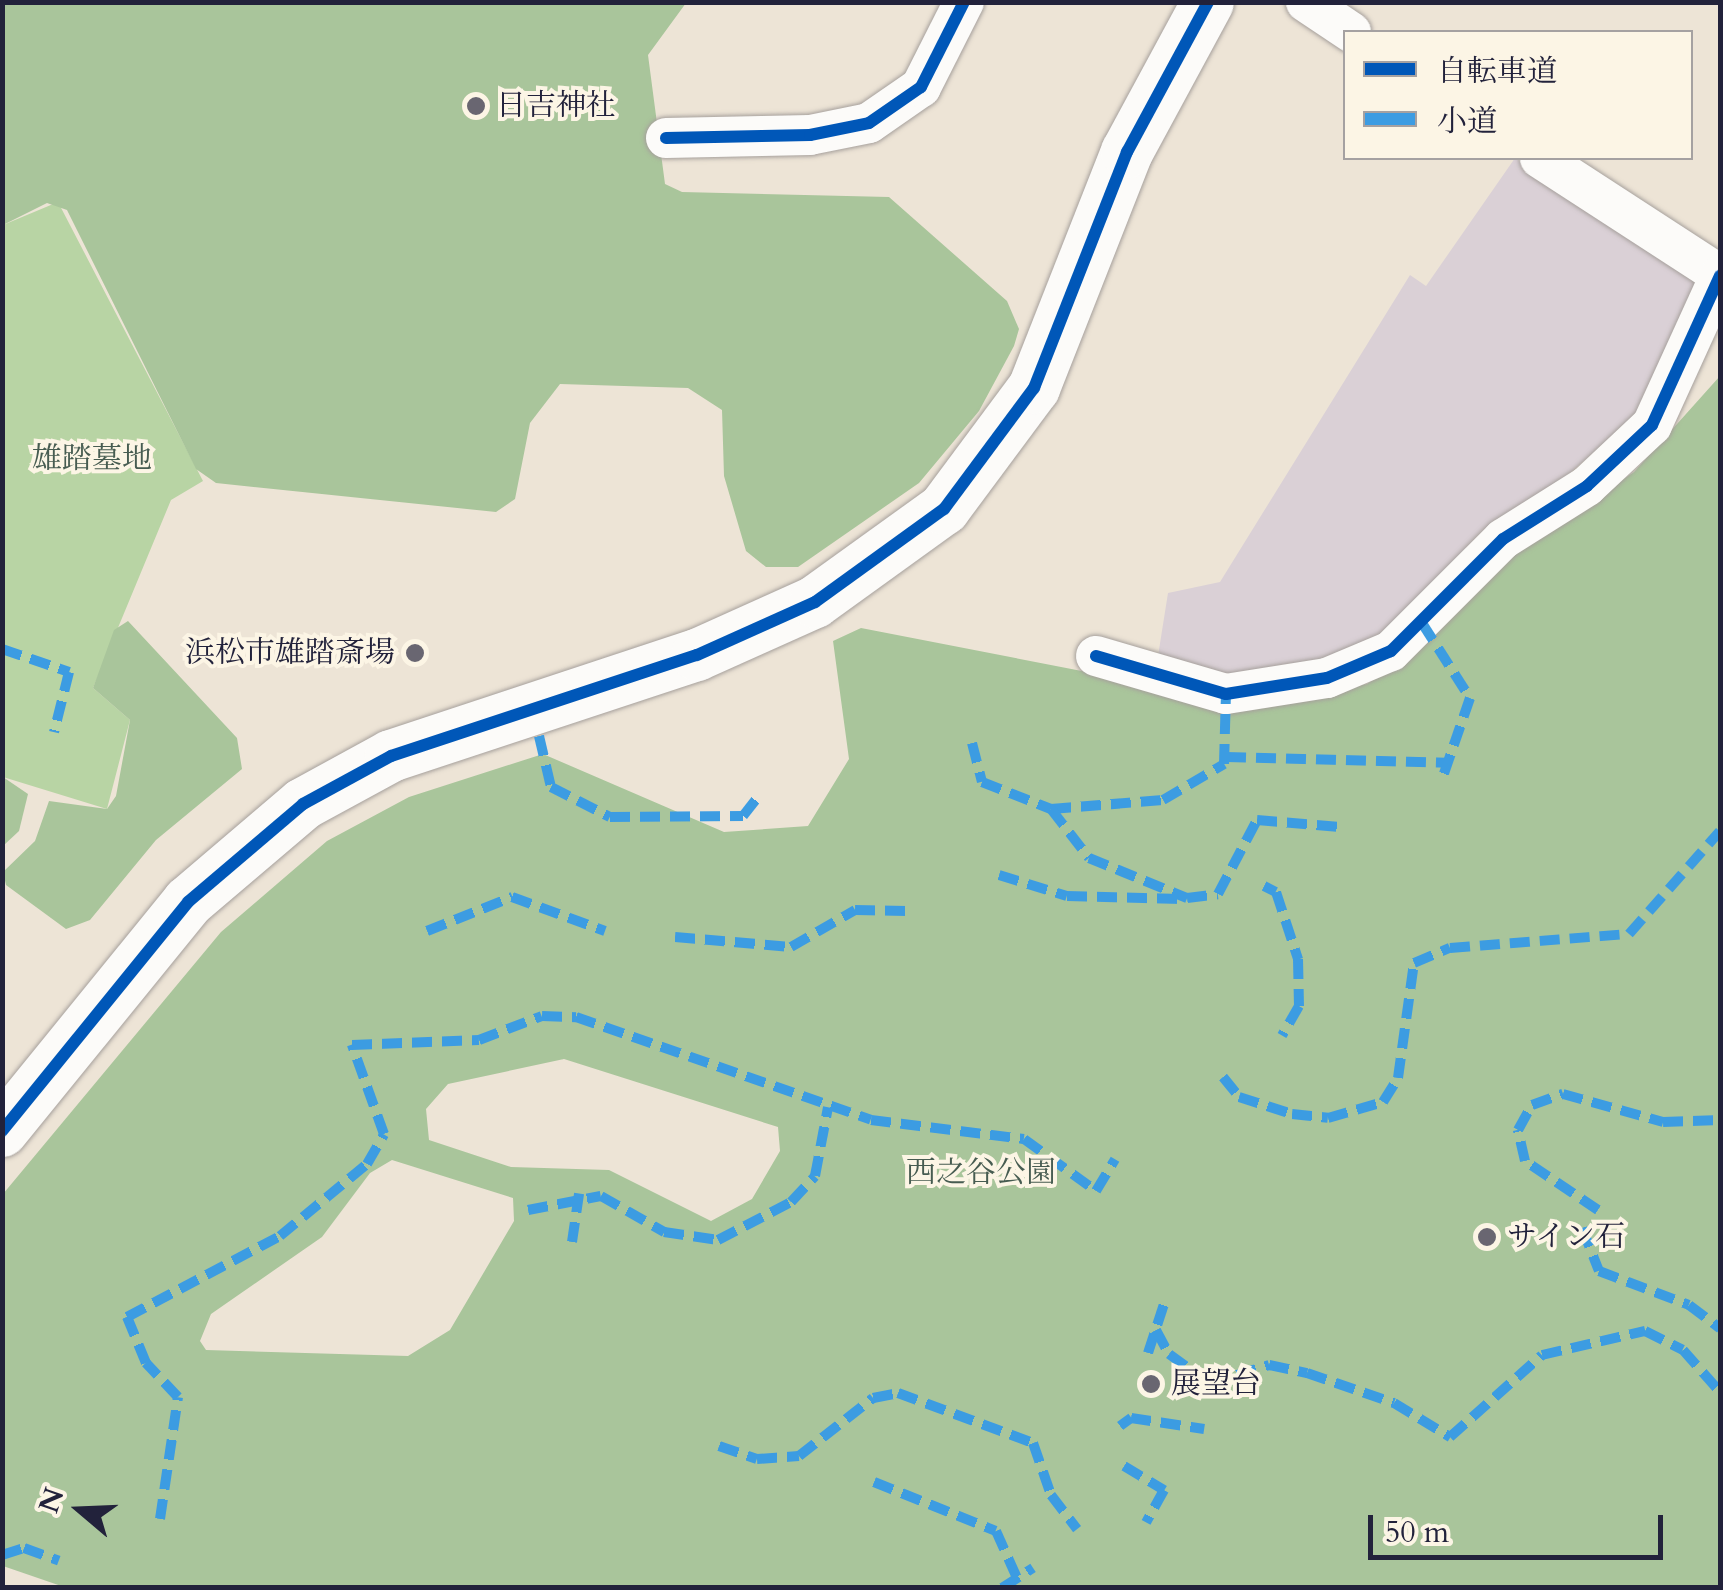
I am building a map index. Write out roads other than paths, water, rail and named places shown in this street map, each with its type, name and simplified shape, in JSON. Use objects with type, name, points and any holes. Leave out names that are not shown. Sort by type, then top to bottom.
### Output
[{"type":"street","points":[[666,138],[810,134],[870,123],[922,87],[964,2]]},
{"type":"street","points":[[2,1131],[188,902],[303,804],[391,756],[697,655],[815,602],[944,508],[1034,388],[1127,152],[1208,2]]},
{"type":"street","points":[[1306,2],[1349,30]]},
{"type":"street","points":[[1096,656],[1226,694],[1327,678],[1390,651],[1503,539],[1587,486],[1652,425],[1720,276],[1543,160]]},
{"type":"place","name":"日吉神社","points":[[476,106]]},
{"type":"place","name":"浜松市雄踏斎場","points":[[415,653]]},
{"type":"place","name":"サイン石","points":[[1487,1237]]},
{"type":"place","name":"展望台","points":[[1151,1384]]},
{"type":"park label","name":"雄踏墓地","points":[[92,459]]},
{"type":"park label","name":"西之谷公園","points":[[981,1173]]}]
